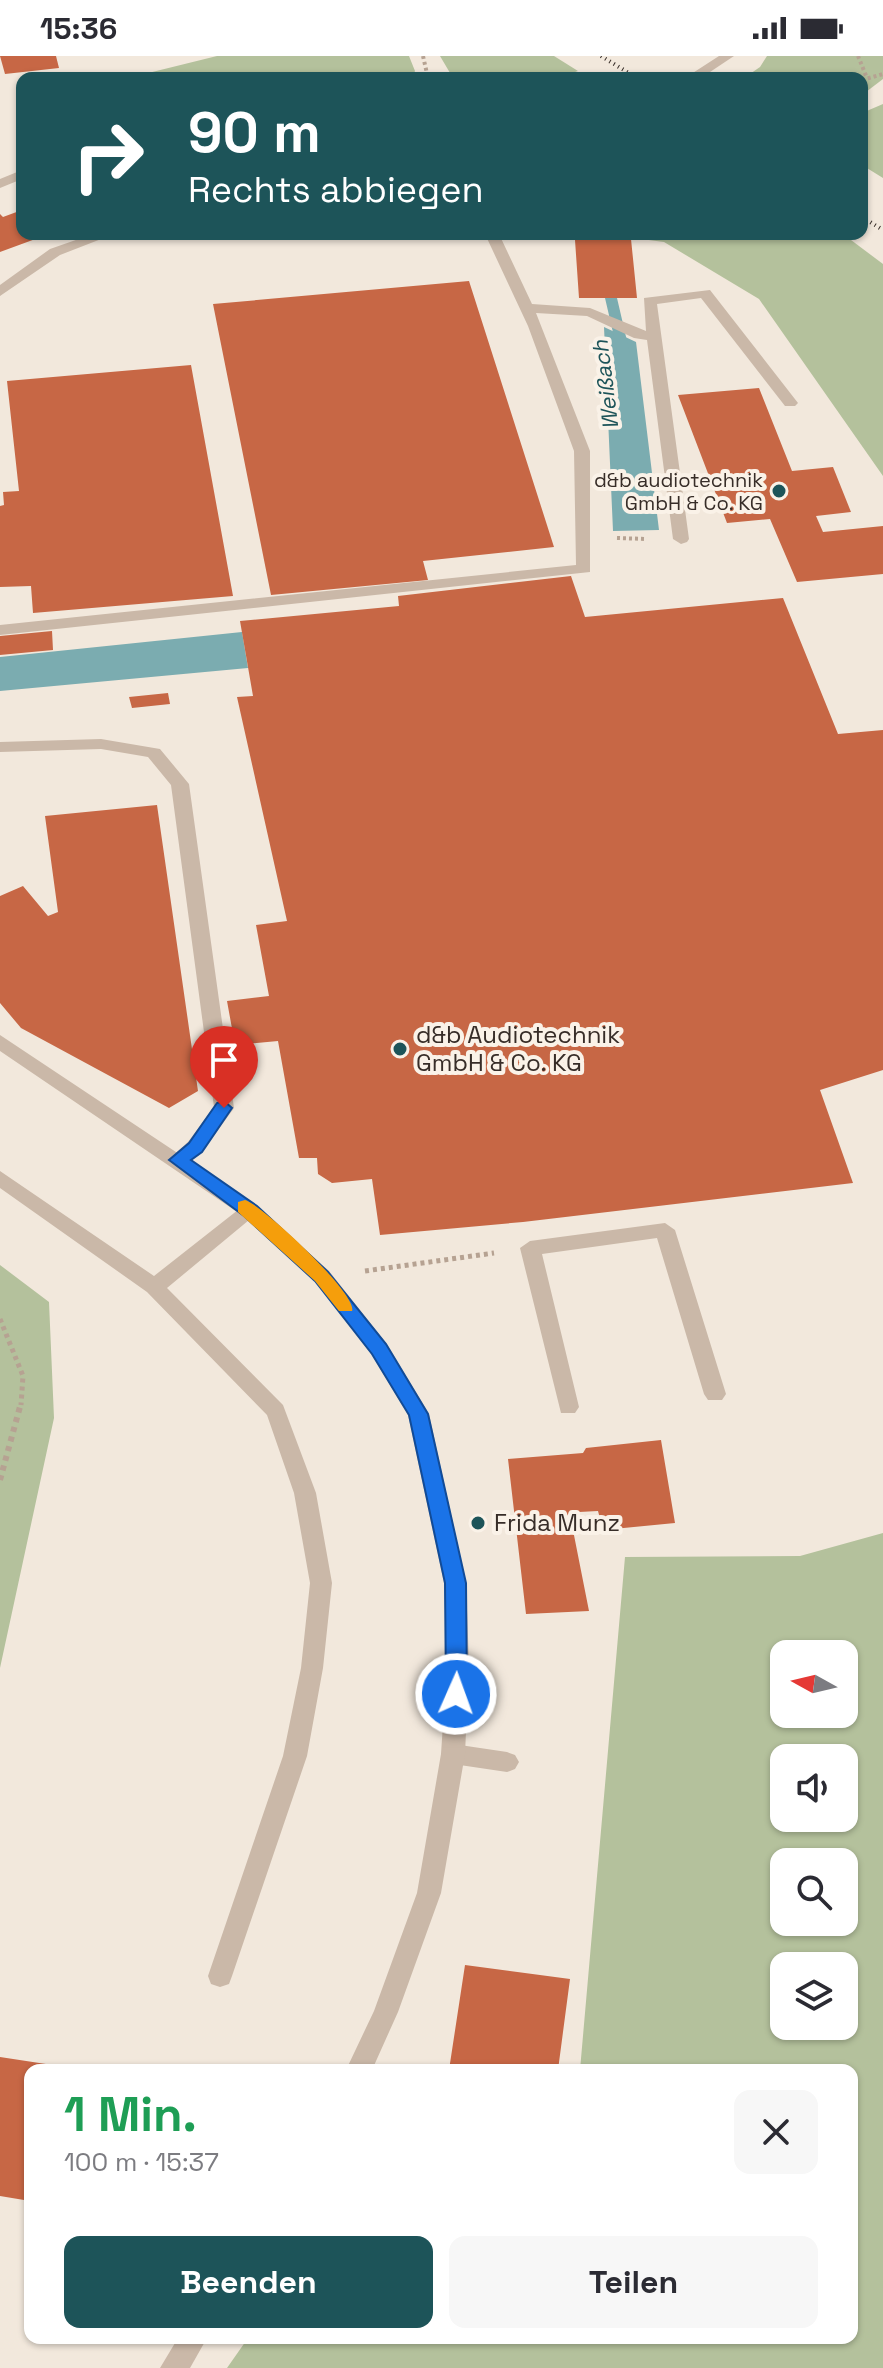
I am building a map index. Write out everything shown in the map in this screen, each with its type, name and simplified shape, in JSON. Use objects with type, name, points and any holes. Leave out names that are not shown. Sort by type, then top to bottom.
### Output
[{"type":"street","points":[[702,72],[728,56]]},
{"type":"street","points":[[0,292],[55,252],[90,240]]},
{"type":"street","points":[[0,630],[584,569],[582,451],[527,308],[495,240]]},
{"type":"street","points":[[681,539],[646,335],[649,301],[705,293],[790,403]]},
{"type":"street","points":[[527,308],[590,312],[646,335]]},
{"type":"street","points":[[0,747],[101,744],[154,753],[180,784],[224,1108],[195,1147],[178,1160]]},
{"type":"street","points":[[0,1042],[250,1211],[322,1276],[379,1349],[418,1414],[455,1583],[458,1664],[453,1754],[429,1893],[386,2012],[362,2064]]},
{"type":"street","points":[[0,1178],[154,1287],[276,1411],[305,1493],[321,1583],[312,1668],[295,1756],[220,1976]]},
{"type":"street","points":[[154,1287],[250,1211]]},
{"type":"street","points":[[568,1407],[530,1248],[665,1230],[715,1394]]},
{"type":"street","points":[[453,1754],[507,1762]]},
{"type":"street","points":[[174,2368],[190,2344]]},
{"type":"path","points":[[322,1276],[530,1248]]},
{"type":"path","points":[[0,1319],[23,1376],[21,1405],[0,1480]]},
{"type":"green space","points":[[217,56],[409,56],[415,71],[415,72],[152,72]]},
{"type":"green space","points":[[440,56],[554,56],[578,71],[575,72],[449,72]]},
{"type":"green space","points":[[767,56],[883,56],[883,79],[868,90],[868,72],[753,72]]},
{"type":"green space","points":[[883,104],[883,178],[868,169],[868,110]]},
{"type":"green space","points":[[649,240],[851,240],[883,264],[883,476],[759,299],[664,242]]},
{"type":"green space","points":[[0,1265],[49,1302],[54,1418],[0,1668]]},
{"type":"green space","points":[[883,1533],[883,2368],[227,2368],[244,2344],[858,2344],[858,2064],[581,2064],[625,1557],[800,1556]]},
{"type":"water","name":"Weißach","points":[[604,327],[636,342],[659,530],[613,531]]},
{"type":"water","points":[[242,632],[248,668],[0,691],[0,657]]},
{"type":"building","points":[[0,56],[56,56],[59,68],[16,72],[5,74]]},
{"type":"building","points":[[16,212],[16,240],[33,240],[0,252],[0,214],[3,217]]},
{"type":"building","points":[[575,240],[631,240],[637,298],[579,298]]},
{"type":"building","points":[[469,281],[554,547],[423,561],[428,580],[271,595],[213,304]]},
{"type":"building","points":[[191,365],[233,596],[33,613],[31,586],[0,587],[0,506],[4,505],[3,492],[19,491],[7,381]]},
{"type":"building","name":"d&b audiotechnik GmbH & Co. KG","points":[[759,388],[792,471],[833,467],[851,512],[816,516],[823,532],[883,526],[883,574],[797,582],[770,519],[727,523],[678,395]]},
{"type":"building","points":[[571,576],[585,617],[783,598],[838,734],[883,730],[883,1070],[820,1090],[853,1183],[523,1222],[380,1235],[372,1179],[332,1183],[318,1174],[317,1158],[299,1158],[278,1041],[235,1045],[227,1001],[269,996],[256,925],[287,921],[237,697],[253,696],[240,621],[399,606],[398,596]]},
{"type":"building","points":[[52,631],[53,650],[0,655],[0,636]]},
{"type":"building","points":[[168,693],[170,704],[132,708],[129,697]]},
{"type":"building","points":[[157,805],[198,1091],[169,1108],[21,1028],[0,1003],[0,896],[23,886],[48,916],[58,912],[45,816]]},
{"type":"building","points":[[661,1440],[675,1523],[603,1530],[598,1511],[579,1512],[579,1521],[571,1520],[589,1611],[526,1614],[508,1459],[583,1453],[586,1448]]},
{"type":"building","points":[[465,1965],[570,1979],[559,2064],[450,2064]]},
{"type":"building","points":[[0,2057],[46,2064],[24,2064],[24,2200],[0,2196]]},
{"type":"waterway","name":"Weißach","points":[[604,240],[611,298],[624,354]]},
{"type":"railway","points":[[601,56],[627,72]]},
{"type":"railway","points":[[868,221],[883,230]]},
{"type":"slow traffic","points":[[245,1207],[322,1276],[345,1306]]},
{"type":"place","name":"d&b audiotechnik GmbH & Co. KG","points":[[779,491]]},
{"type":"place","name":"d&b Audiotechnik GmbH & Co. KG","points":[[400,1049]]},
{"type":"place","name":"Frida Munz","points":[[478,1523]]},
{"type":"route","points":[[224,1108],[195,1147],[178,1160],[250,1211],[322,1276],[379,1349],[418,1414],[455,1583],[456,1694]]}]
